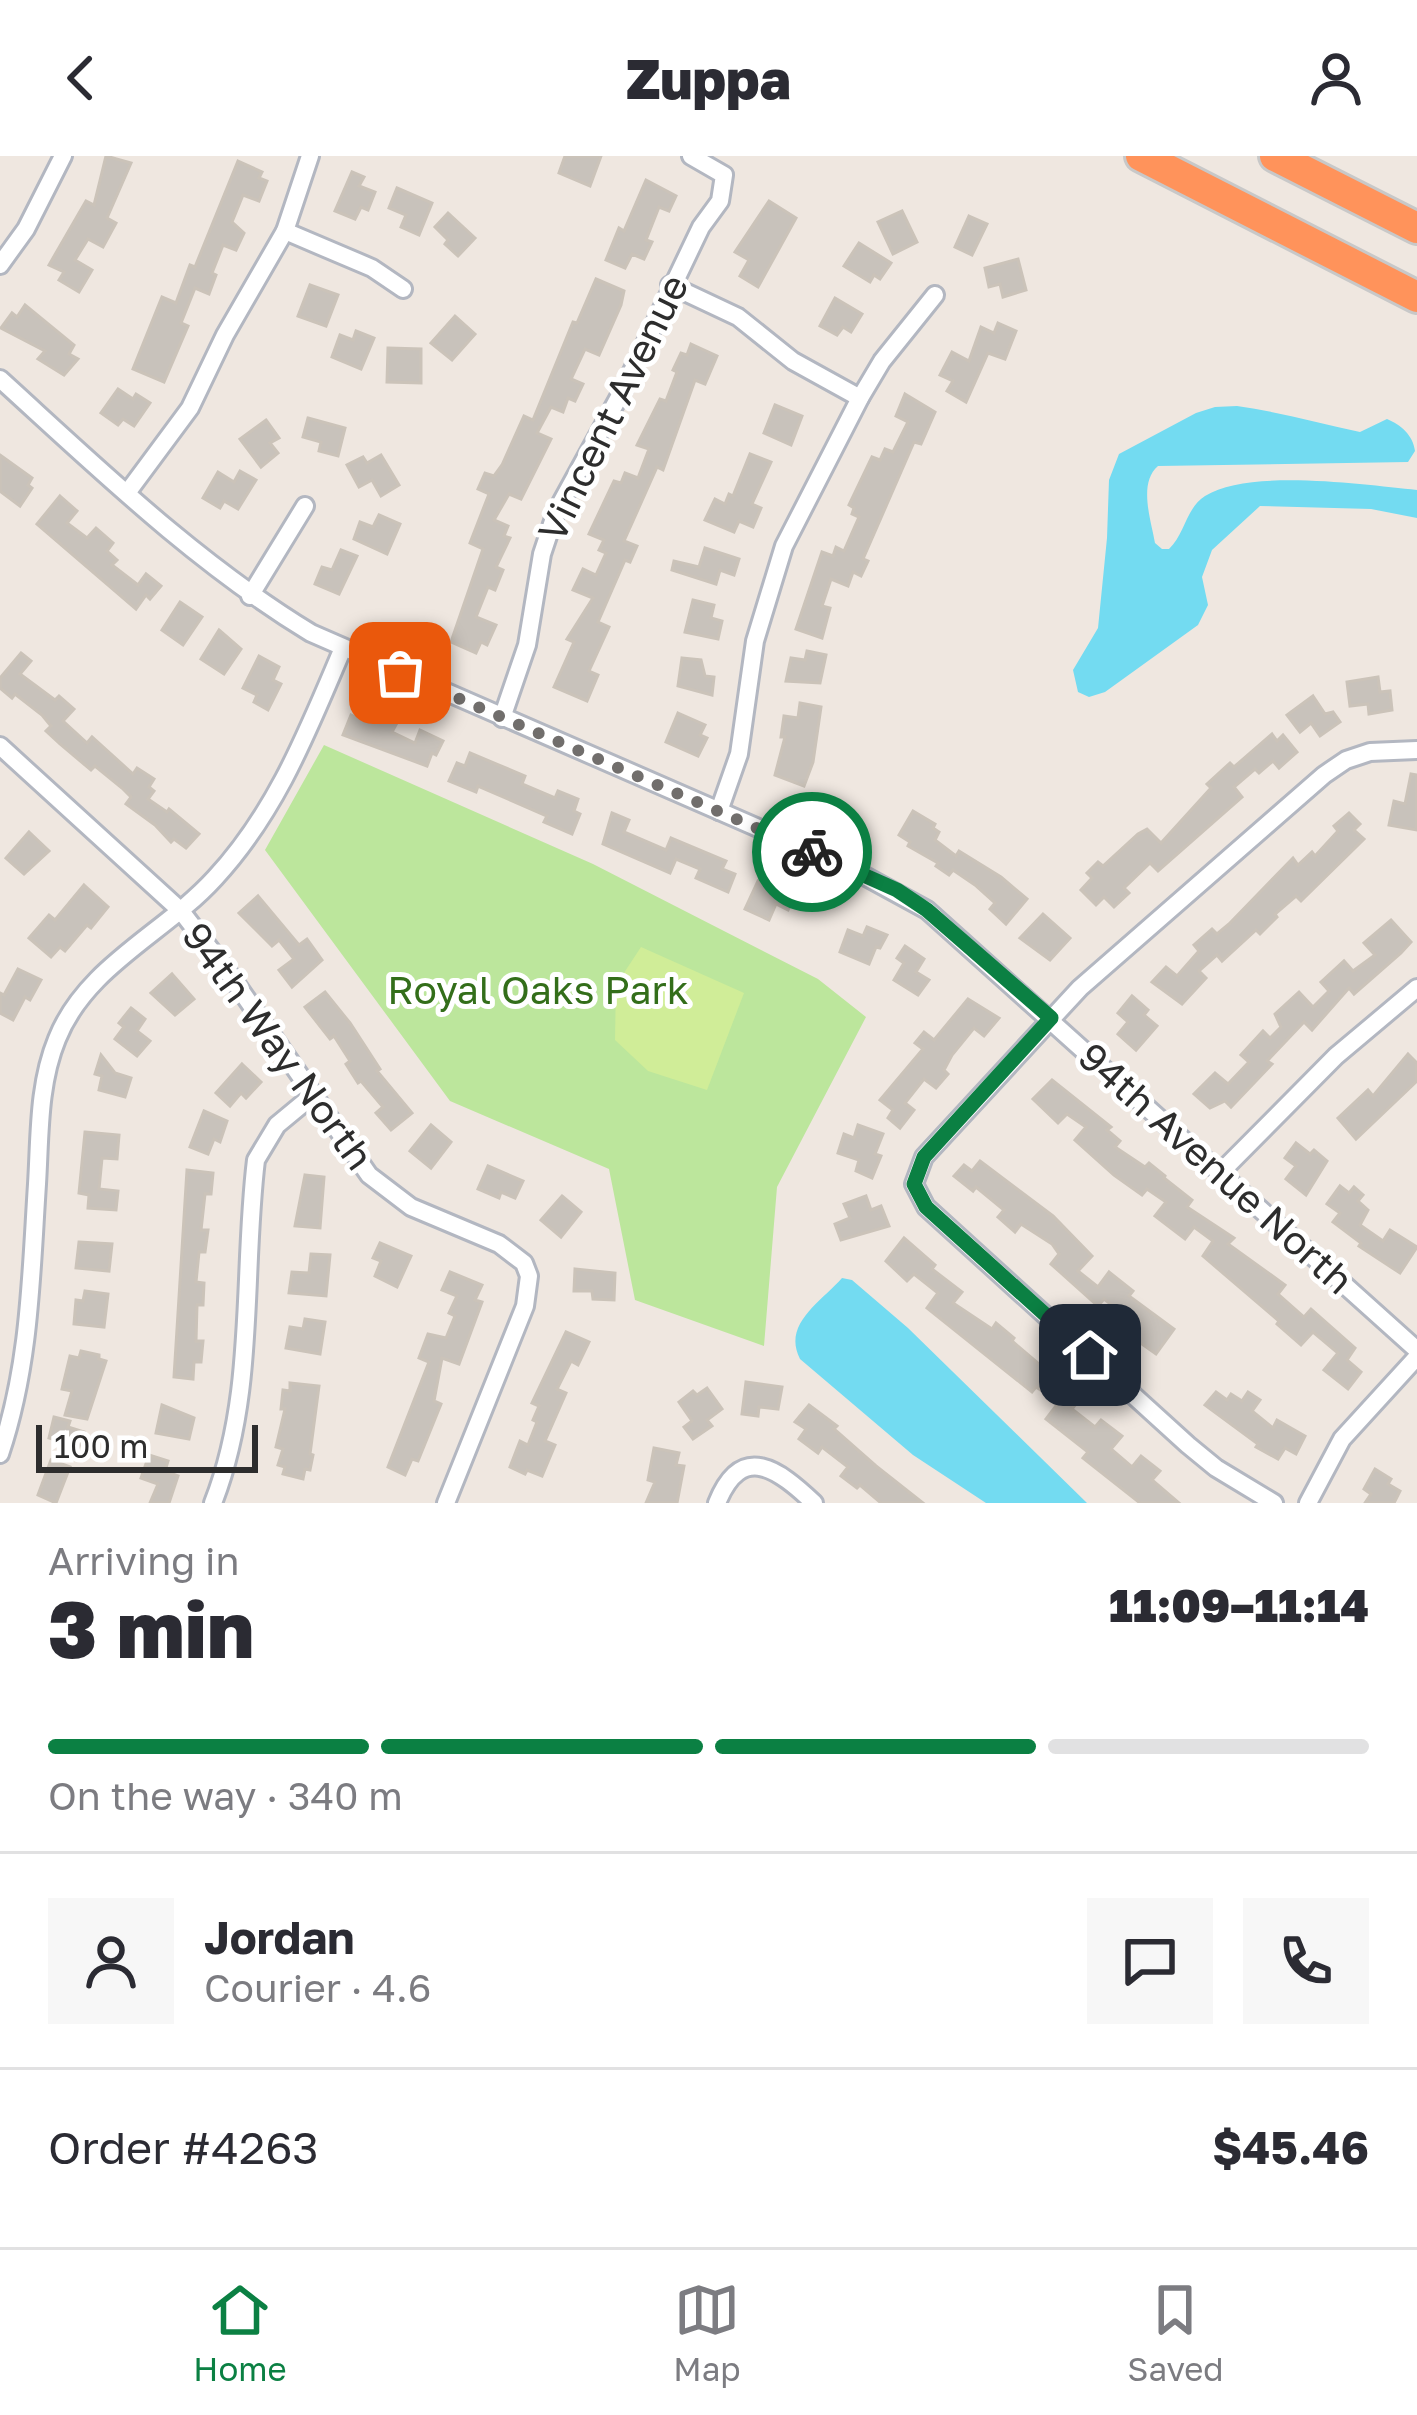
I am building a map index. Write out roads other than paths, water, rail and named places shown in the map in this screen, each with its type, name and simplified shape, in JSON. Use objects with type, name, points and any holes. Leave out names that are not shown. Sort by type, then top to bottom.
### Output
[{"type":"highway","points":[[1139,156],[1417,297]]},
{"type":"highway","points":[[1275,156],[1417,229]]},
{"type":"street","points":[[0,265],[26,229],[63,156]]},
{"type":"street","points":[[127,494],[190,408],[285,231],[310,156]]},
{"type":"street","name":"Vincent Avenue","points":[[502,718],[527,646],[542,554],[556,512],[625,386],[701,226],[720,201],[724,176],[691,156]]},
{"type":"street","points":[[285,231],[372,268],[403,290]]},
{"type":"street","points":[[670,285],[738,317],[793,361],[860,398]]},
{"type":"street","points":[[719,812],[739,754],[754,641],[784,546],[882,361],[935,295]]},
{"type":"street","name":"94th Avenue North","points":[[0,379],[184,546],[250,596],[343,648],[897,890],[957,935],[1051,1018],[1417,1354]]},
{"type":"street","points":[[250,596],[305,506]]},
{"type":"street","points":[[0,1454],[25,1361],[42,1100],[57,1038],[71,1010],[91,986],[181,911],[226,866],[274,802],[343,648]]},
{"type":"street","name":"94th Way North","points":[[0,746],[181,911],[352,1155],[389,1193],[499,1244],[524,1263],[530,1276],[525,1306],[446,1503]]},
{"type":"street","points":[[1274,1503],[1216,1468],[1188,1444],[918,1196],[914,1184],[924,1157],[1051,1018],[1129,943],[1324,775],[1370,752],[1417,749]]},
{"type":"street","points":[[1221,1172],[1336,1056],[1417,988]]},
{"type":"street","points":[[213,1503],[230,1454],[238,1409],[256,1160],[277,1125],[312,1096]]},
{"type":"street","points":[[1308,1503],[1342,1439],[1417,1354]]},
{"type":"street","points":[[717,1503],[730,1478],[758,1466],[786,1477],[814,1503]]},
{"type":"water","points":[[1237,406],[1360,432],[1387,419],[1405,431],[1415,451],[1408,462],[1158,466],[1149,482],[1148,502],[1155,543],[1162,549],[1174,543],[1205,496],[1249,483],[1339,482],[1417,490],[1417,518],[1371,509],[1260,506],[1212,550],[1202,577],[1208,605],[1198,625],[1105,692],[1089,697],[1078,692],[1073,670],[1098,628],[1109,480],[1119,454],[1196,413]]},
{"type":"water","points":[[842,1278],[852,1280],[908,1328],[1087,1503],[986,1503],[913,1455],[800,1359],[796,1335],[800,1324]]},
{"type":"park label","name":"Royal Oaks Park","points":[[538,990]]}]
